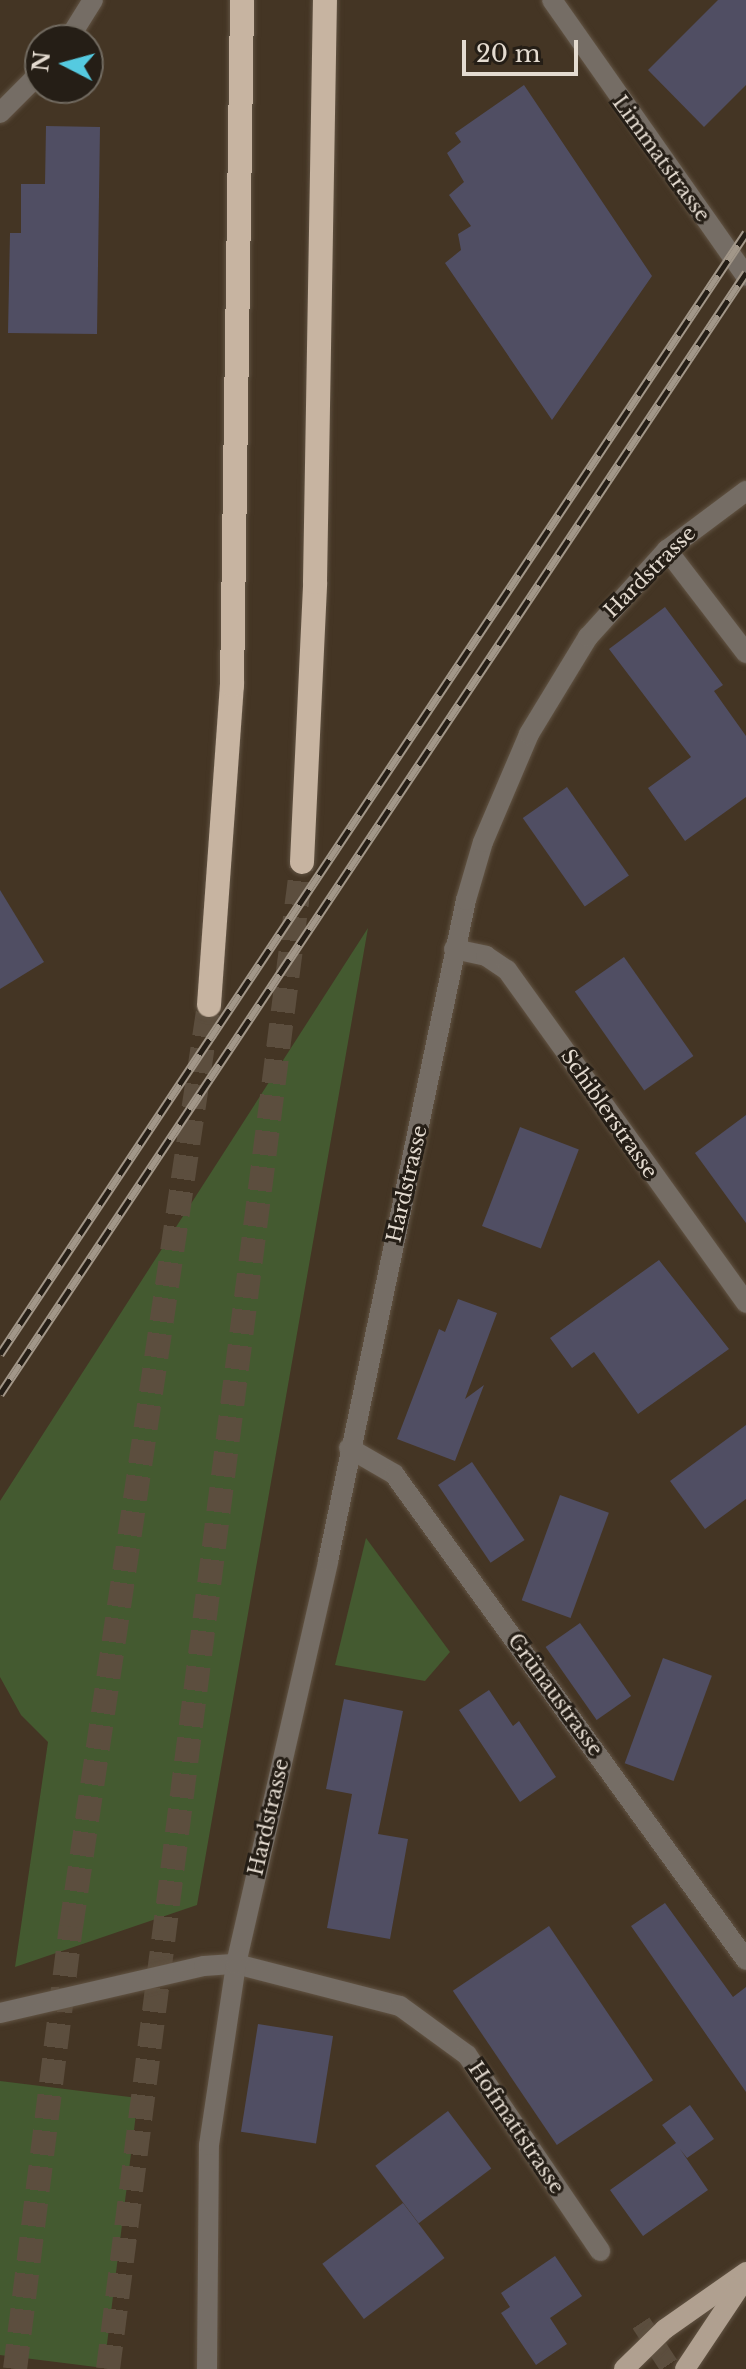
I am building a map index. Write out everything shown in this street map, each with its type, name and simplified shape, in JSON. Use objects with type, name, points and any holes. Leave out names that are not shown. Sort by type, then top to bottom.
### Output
[{"type":"highway","points":[[209,1005],[232,685],[242,0]]},
{"type":"highway","points":[[302,862],[318,483],[325,0]]},
{"type":"main road","points":[[624,2369],[665,2329],[746,2275]]},
{"type":"main road","points":[[685,2369],[746,2275]]},
{"type":"street","points":[[78,24],[93,0]]},
{"type":"street","name":"Limmatstrasse","points":[[552,0],[746,276]]},
{"type":"street","points":[[0,113],[24,89]]},
{"type":"street","name":"Hardstrasse","points":[[236,1964],[432,1075],[454,949],[483,842],[529,734],[588,637],[667,550],[746,491]]},
{"type":"street","points":[[667,550],[746,653]]},
{"type":"street","name":"Schiblerstrasse","points":[[454,949],[486,956],[507,970],[746,1303]]},
{"type":"street","name":"Grünaustrasse","points":[[349,1448],[394,1474],[746,1960]]},
{"type":"street","points":[[207,2369],[209,2145],[236,1964]]},
{"type":"street","name":"Hofmattstrasse","points":[[0,2013],[204,1966],[236,1964],[400,2006],[467,2055],[600,2251]]},
{"type":"green space","points":[[368,928],[197,1905],[15,1967],[48,1742],[21,1715],[0,1677],[0,1501]]},
{"type":"green space","points":[[366,1538],[450,1652],[425,1681],[335,1665]]},
{"type":"green space","points":[[0,2081],[138,2098],[104,2368],[0,2355]]},
{"type":"building","points":[[718,0],[746,0],[746,85],[704,127],[648,70]]},
{"type":"building","points":[[524,85],[652,276],[552,420],[445,263],[461,250],[458,234],[471,226],[449,195],[464,182],[447,153],[461,142],[455,133]]},
{"type":"building","points":[[46,126],[100,127],[97,334],[8,333],[10,233],[21,233],[21,184],[45,184]]},
{"type":"building","points":[[665,607],[723,685],[714,691],[746,736],[746,797],[685,841],[648,788],[691,757],[609,649]]},
{"type":"building","points":[[567,787],[629,875],[585,906],[523,818]]},
{"type":"building","points":[[0,890],[44,962],[0,989]]},
{"type":"building","points":[[624,957],[693,1056],[644,1091],[575,991]]},
{"type":"building","points":[[746,1115],[746,1223],[695,1153]]},
{"type":"building","points":[[520,1127],[579,1150],[541,1249],[482,1226]]},
{"type":"building","points":[[659,1260],[729,1349],[638,1414],[594,1352],[572,1368],[550,1338]]},
{"type":"building","points":[[458,1299],[497,1313],[465,1399],[484,1385],[455,1461],[397,1439],[439,1329],[445,1332]]},
{"type":"building","points":[[746,1425],[746,1499],[705,1529],[670,1481]]},
{"type":"building","points":[[472,1462],[525,1540],[491,1563],[438,1485]]},
{"type":"building","points":[[560,1495],[609,1513],[571,1618],[522,1600]]},
{"type":"building","points":[[580,1623],[631,1696],[597,1720],[546,1647]]},
{"type":"building","points":[[663,1658],[712,1676],[674,1781],[625,1763]]},
{"type":"building","points":[[489,1690],[513,1726],[519,1721],[556,1777],[520,1802],[459,1710]]},
{"type":"building","points":[[344,1699],[403,1711],[378,1834],[408,1839],[390,1939],[327,1928],[352,1794],[326,1789]]},
{"type":"building","points":[[665,1903],[733,1997],[746,1987],[746,2092],[631,1926]]},
{"type":"building","points":[[549,1926],[653,2080],[557,2145],[453,1991]]},
{"type":"building","points":[[258,2024],[333,2036],[316,2144],[241,2132]]},
{"type":"building","points":[[690,2105],[714,2139],[687,2158],[680,2149],[708,2190],[643,2236],[610,2190],[676,2143],[662,2125]]},
{"type":"building","points":[[448,2111],[491,2169],[419,2223],[375,2166]]},
{"type":"building","points":[[403,2203],[445,2258],[364,2319],[322,2264]]},
{"type":"building","points":[[555,2256],[582,2296],[550,2318],[567,2344],[536,2365],[501,2313],[510,2307],[501,2293]]},
{"type":"tunnel","points":[[108,2369],[302,862]]},
{"type":"tunnel","points":[[15,2369],[71,1927],[209,1005]]},
{"type":"tunnel","points":[[641,2323],[671,2369]]},
{"type":"railway","points":[[0,1354],[746,233]]},
{"type":"railway","points":[[0,1394],[746,273]]}]
